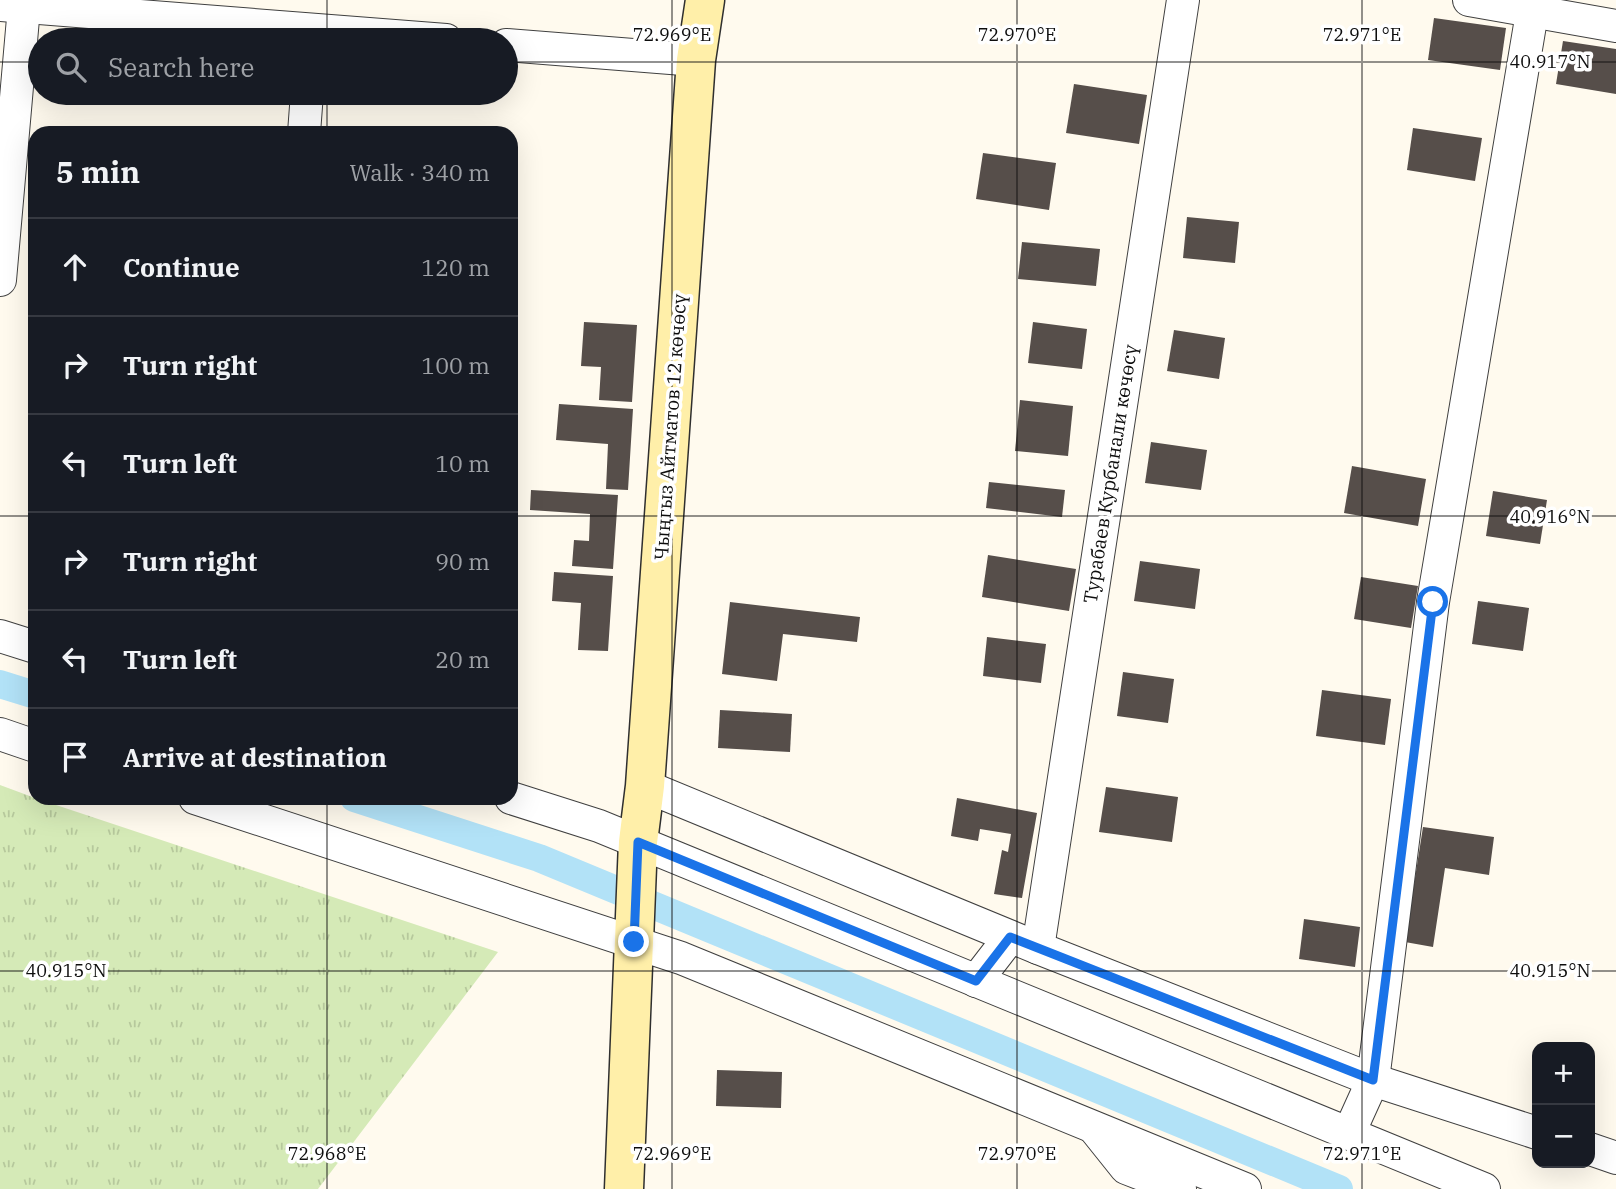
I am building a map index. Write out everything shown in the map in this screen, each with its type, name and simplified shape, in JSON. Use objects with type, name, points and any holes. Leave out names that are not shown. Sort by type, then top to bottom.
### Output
[{"type":"main road","name":"Чыңгыз Айтматов 12 көчөсү","points":[[624,1189],[638,848],[645,786],[696,60],[705,0]]},
{"type":"street","name":"Турабаев Курбанали көчөсү","points":[[1024,943],[1183,0]]},
{"type":"street","points":[[1469,0],[1616,26]]},
{"type":"street","points":[[0,280],[12,6],[116,7],[262,28]]},
{"type":"street","points":[[1349,1133],[1373,1080],[1433,602],[1532,13]]},
{"type":"street","points":[[518,46],[696,60]]},
{"type":"street","points":[[305,126],[306,105]]},
{"type":"street","points":[[0,636],[28,645]]},
{"type":"street","points":[[0,734],[28,744]]},
{"type":"street","points":[[645,786],[1024,943],[1373,1080],[1532,1131]]},
{"type":"street","points":[[518,800],[599,826],[638,848],[976,981],[1484,1189]]},
{"type":"street","points":[[217,805],[634,935],[681,958],[1245,1189]]},
{"type":"street","points":[[976,981],[1024,943]]},
{"type":"street","points":[[1094,1127],[1126,1168],[1180,1189]]},
{"type":"street","points":[[1595,1151],[1616,1158]]},
{"type":"green space","points":[[0,785],[28,795],[28,805],[56,805],[498,952],[318,1189],[0,1189]]},
{"type":"building","points":[[1434,18],[1506,28],[1500,70],[1428,60]]},
{"type":"building","points":[[1563,41],[1616,49],[1616,94],[1556,84]]},
{"type":"building","points":[[1074,84],[1147,95],[1139,144],[1066,133]]},
{"type":"building","points":[[1413,128],[1482,138],[1475,181],[1407,170]]},
{"type":"building","points":[[983,153],[1056,163],[1049,210],[976,199]]},
{"type":"building","points":[[1187,217],[1239,222],[1235,263],[1183,258]]},
{"type":"building","points":[[1022,242],[1100,249],[1096,286],[1018,279]]},
{"type":"building","points":[[584,322],[637,325],[632,402],[599,400],[601,367],[581,366]]},
{"type":"building","points":[[1033,322],[1087,329],[1082,369],[1028,363]]},
{"type":"building","points":[[1174,330],[1225,338],[1219,379],[1167,371]]},
{"type":"building","points":[[1020,400],[1073,406],[1068,456],[1015,451]]},
{"type":"building","points":[[559,404],[633,409],[628,490],[606,489],[608,444],[556,440]]},
{"type":"building","points":[[1151,442],[1207,450],[1201,490],[1145,483]]},
{"type":"building","points":[[1352,466],[1426,479],[1418,526],[1344,513]]},
{"type":"building","points":[[989,482],[1065,490],[1062,517],[986,508]]},
{"type":"building","points":[[531,490],[618,495],[613,569],[572,566],[574,540],[589,541],[590,514],[530,510]]},
{"type":"building","points":[[1493,491],[1547,500],[1540,544],[1486,536]]},
{"type":"building","points":[[988,555],[1076,569],[1069,611],[982,597]]},
{"type":"building","points":[[1140,561],[1200,569],[1195,609],[1134,601]]},
{"type":"building","points":[[554,572],[613,576],[608,651],[578,650],[581,603],[552,601]]},
{"type":"building","points":[[1361,577],[1418,586],[1411,628],[1354,619]]},
{"type":"building","points":[[1478,601],[1529,608],[1523,651],[1472,644]]},
{"type":"building","points":[[730,602],[860,617],[857,642],[783,634],[777,681],[722,674]]},
{"type":"building","points":[[987,637],[1046,644],[1041,683],[983,676]]},
{"type":"building","points":[[1123,672],[1174,679],[1168,723],[1117,716]]},
{"type":"building","points":[[1322,690],[1391,699],[1385,745],[1316,736]]},
{"type":"building","points":[[720,710],[792,714],[790,752],[718,748]]},
{"type":"building","points":[[1106,787],[1178,797],[1172,842],[1099,832]]},
{"type":"building","points":[[957,798],[1037,813],[1022,898],[994,894],[1002,850],[1008,852],[1011,834],[980,829],[978,841],[951,836]]},
{"type":"building","points":[[1423,827],[1494,837],[1489,875],[1445,868],[1433,947],[1405,942]]},
{"type":"building","points":[[1304,919],[1360,927],[1355,967],[1299,959]]},
{"type":"building","points":[[717,1070],[782,1072],[781,1108],[716,1106]]},
{"type":"waterway","points":[[0,684],[28,693]]},
{"type":"waterway","points":[[376,805],[539,858],[1339,1189]]},
{"type":"route","points":[[634,942],[638,842],[976,981],[1010,937],[1373,1080],[1433,602]]}]
